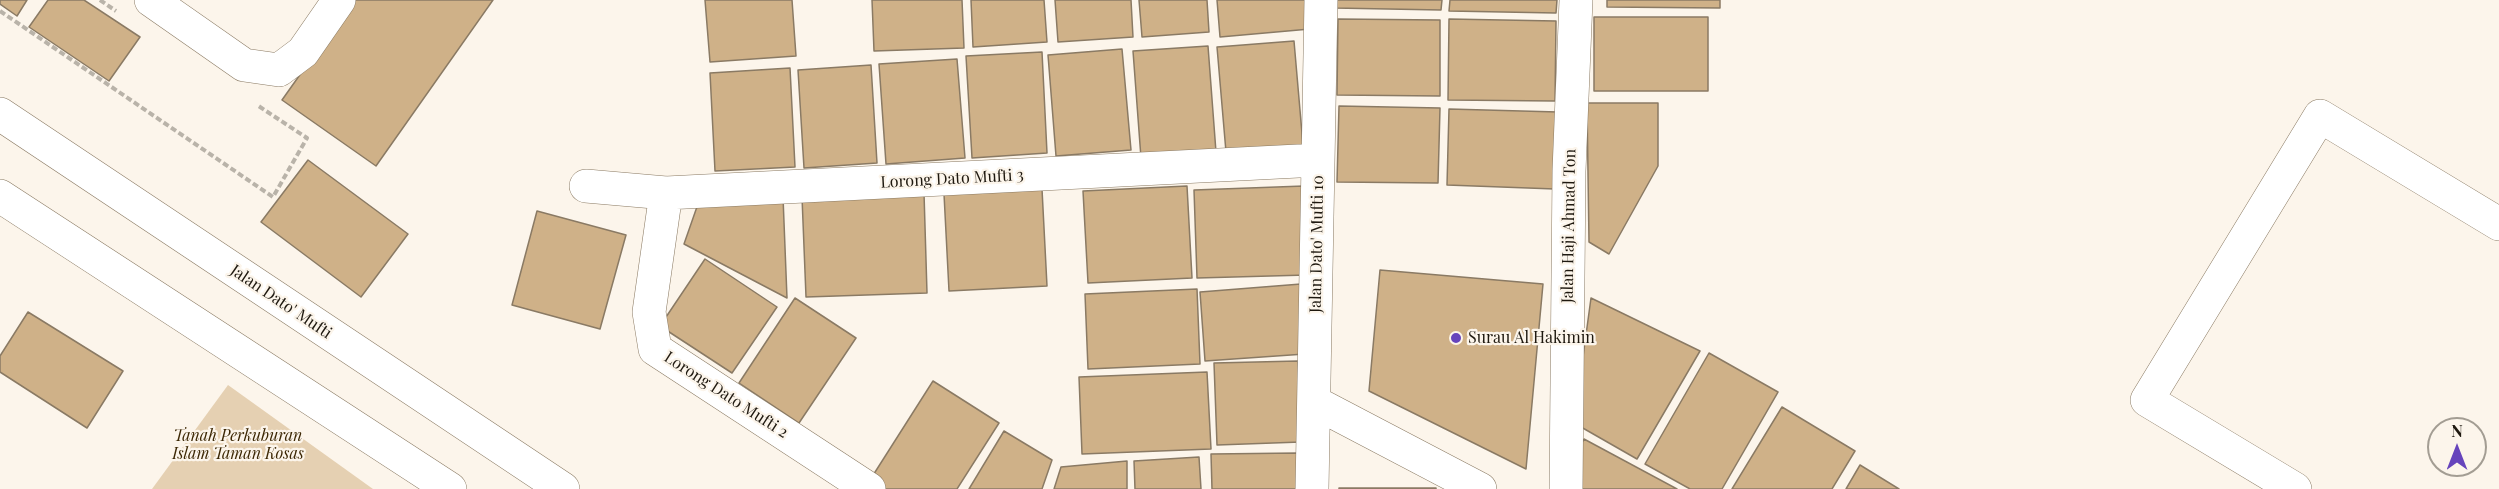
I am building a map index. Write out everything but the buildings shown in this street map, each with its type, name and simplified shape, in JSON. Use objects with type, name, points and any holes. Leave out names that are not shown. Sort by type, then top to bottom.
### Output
[{"type":"street","points":[[152,0],[244,65],[279,70],[303,52],[339,0]]},
{"type":"street","name":"Jalan Dato' Mufti 10","points":[[1312,489],[1322,0]]},
{"type":"street","name":"Jalan Haji Ahmad Ton","points":[[1566,489],[1569,171],[1576,0]]},
{"type":"street","name":"Jalan Dato' Mufti","points":[[0,114],[563,489]]},
{"type":"street","points":[[2295,489],[2147,400],[2320,116],[2499,224]]},
{"type":"street","name":"Lorong Dato Mufti 3","points":[[586,186],[666,193],[1318,160]]},
{"type":"street","name":"Lorong Dato Mufti 2","points":[[666,193],[649,312],[655,349],[869,489]]},
{"type":"street","points":[[0,196],[450,489]]},
{"type":"street","points":[[1314,402],[1480,489]]},
{"type":"path","points":[[100,0],[120,13]]},
{"type":"path","points":[[0,11],[273,197],[307,138],[248,98]]},
{"type":"green space","name":"Tanah Perkuburan Islam Taman Kosas","points":[[228,385],[373,489],[152,489]]},
{"type":"place","name":"Surau Al Hakimin","points":[[1456,338]]}]
